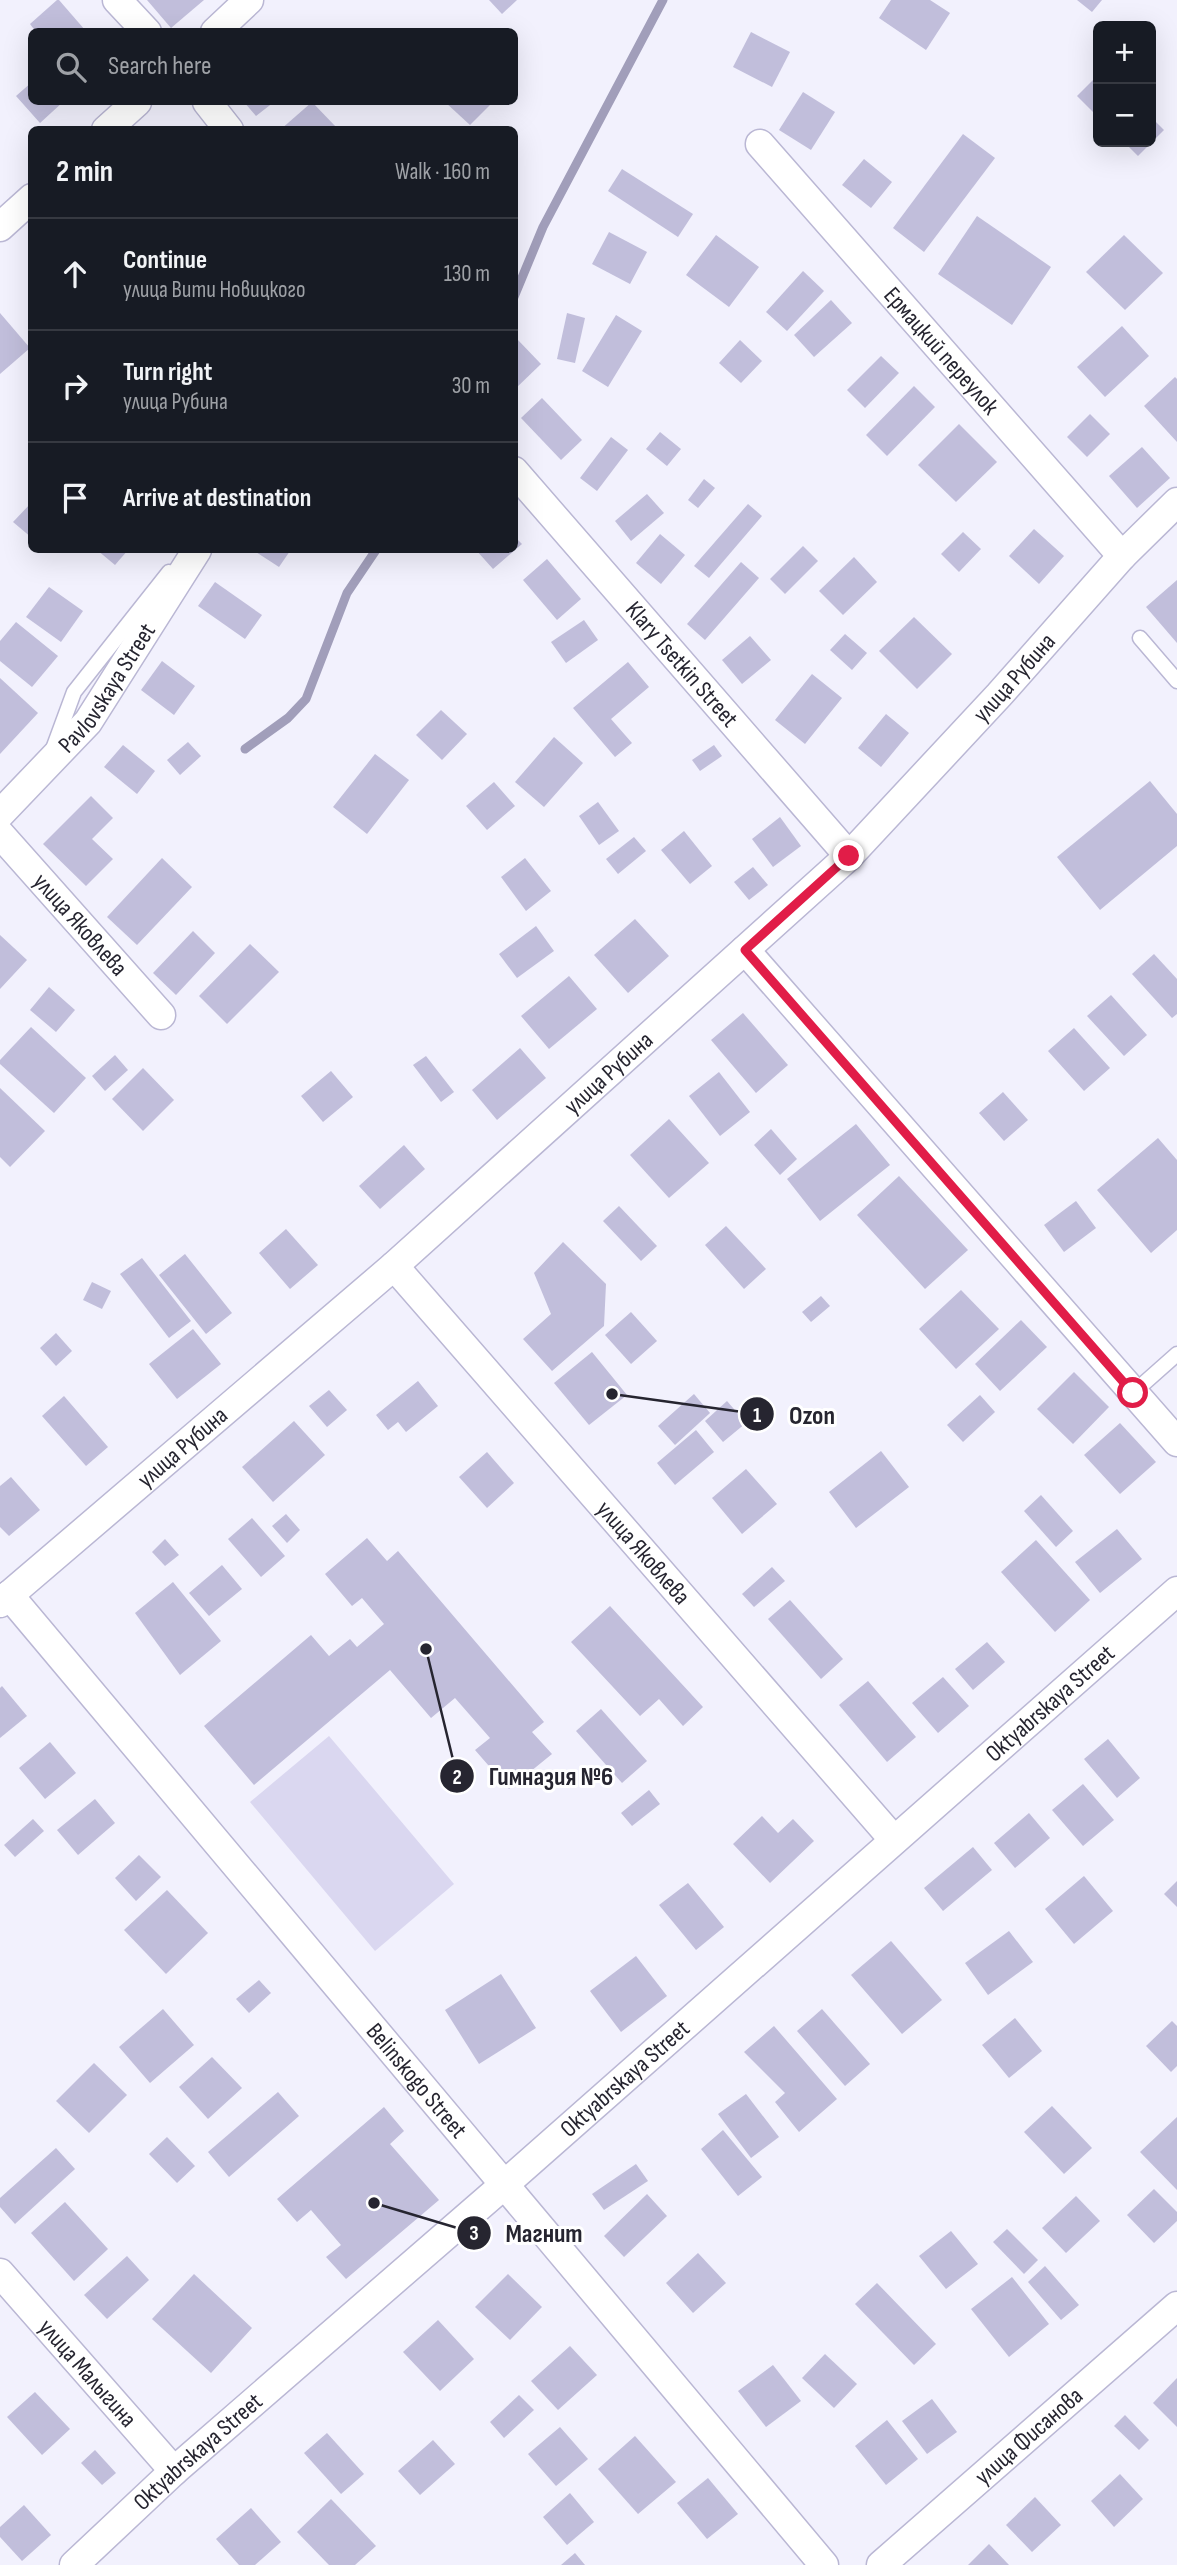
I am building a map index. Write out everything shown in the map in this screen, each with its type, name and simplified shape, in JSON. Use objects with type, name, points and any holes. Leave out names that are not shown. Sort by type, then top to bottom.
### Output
[{"type":"street","points":[[117,0],[143,28]]},
{"type":"street","points":[[219,28],[250,0]]},
{"type":"street","points":[[110,126],[134,105]]},
{"type":"street","points":[[209,105],[226,126]]},
{"type":"street","name":"Ермацкий переулок","points":[[761,144],[1122,556]]},
{"type":"street","points":[[0,227],[28,202]]},
{"type":"street","name":"Klary Tsetkin Street","points":[[518,476],[849,856]]},
{"type":"street","name":"улица Рубина","points":[[4,1599],[394,1266],[849,856],[1006,687],[1122,556],[1177,502]]},
{"type":"street","name":"Pavlovskaya Street","points":[[0,814],[88,722],[195,553]]},
{"type":"street","name":"улица Яковлева","points":[[0,834],[161,1015]]},
{"type":"street","points":[[745,950],[1177,1443]]},
{"type":"street","name":"улица Яковлева","points":[[394,1266],[894,1840]]},
{"type":"street","name":"Oktyabrskaya Street","points":[[74,2565],[174,2472],[1177,1591]]},
{"type":"street","name":"Belinskogo Street","points":[[4,1599],[505,2184],[824,2565]]},
{"type":"street","name":"улица Малыгина","points":[[0,2273],[174,2472]]},
{"type":"street","name":"улица Фисанова","points":[[881,2565],[1177,2306]]},
{"type":"lane","points":[[48,764],[74,692],[184,553]]},
{"type":"lane","points":[[1140,638],[1177,681]]},
{"type":"lane","points":[[1133,1393],[1177,1354]]},
{"type":"shaded area","points":[[329,1736],[454,1884],[375,1951],[250,1802]]},
{"type":"building","points":[[59,0],[83,28],[33,28],[30,24]]},
{"type":"building","points":[[147,0],[204,0],[171,28]]},
{"type":"building","points":[[489,0],[517,0],[502,14]]},
{"type":"building","points":[[891,0],[930,0],[950,13],[926,50],[879,18]]},
{"type":"building","points":[[1077,0],[1102,0],[1092,12]]},
{"type":"building","points":[[751,32],[790,52],[772,87],[733,67]]},
{"type":"building","points":[[1093,80],[1093,112],[1077,96]]},
{"type":"building","points":[[28,86],[28,105],[60,105],[40,123],[16,96]]},
{"type":"building","points":[[803,92],[835,112],[811,150],[779,130]]},
{"type":"building","points":[[247,105],[270,105],[256,116]]},
{"type":"building","points":[[309,105],[315,105],[335,126],[285,126]]},
{"type":"building","points":[[448,105],[490,105],[470,125]]},
{"type":"building","points":[[1156,122],[1164,130],[1156,138]]},
{"type":"building","points":[[963,134],[995,158],[924,252],[893,228]]},
{"type":"building","points":[[1129,147],[1147,147],[1138,156]]},
{"type":"building","points":[[864,159],[892,182],[871,208],[842,185]]},
{"type":"building","points":[[622,169],[693,214],[678,237],[608,191]]},
{"type":"building","points":[[977,216],[1051,267],[1012,325],[938,274]]},
{"type":"building","points":[[609,232],[647,252],[630,284],[592,264]]},
{"type":"building","points":[[716,235],[759,267],[729,307],[686,275]]},
{"type":"building","points":[[1124,235],[1163,273],[1125,310],[1086,272]]},
{"type":"building","points":[[803,271],[824,291],[787,331],[766,312]]},
{"type":"building","points":[[831,300],[852,323],[814,357],[794,335]]},
{"type":"building","points":[[0,313],[28,346],[28,350],[0,374]]},
{"type":"building","points":[[567,313],[585,318],[575,363],[557,359]]},
{"type":"building","points":[[616,315],[642,331],[608,387],[582,371]]},
{"type":"building","points":[[1122,326],[1149,356],[1105,397],[1077,367]]},
{"type":"building","points":[[518,340],[541,364],[518,386]]},
{"type":"building","points":[[740,340],[762,361],[741,383],[719,363]]},
{"type":"building","points":[[881,356],[899,373],[865,408],[847,390]]},
{"type":"building","points":[[1175,377],[1177,379],[1177,442],[1144,406]]},
{"type":"building","points":[[914,386],[935,407],[887,456],[866,435]]},
{"type":"building","points":[[542,398],[582,440],[561,460],[521,418]]},
{"type":"building","points":[[1090,414],[1110,434],[1087,457],[1067,437]]},
{"type":"building","points":[[959,424],[997,462],[956,502],[918,465]]},
{"type":"building","points":[[660,432],[681,449],[667,466],[646,449]]},
{"type":"building","points":[[611,437],[628,450],[597,491],[580,478]]},
{"type":"building","points":[[1142,447],[1170,478],[1137,508],[1109,476]]},
{"type":"building","points":[[704,479],[715,488],[698,508],[688,500]]},
{"type":"building","points":[[647,494],[664,513],[631,541],[615,521]]},
{"type":"building","points":[[748,504],[762,516],[709,578],[694,566]]},
{"type":"building","points":[[28,506],[28,535],[13,522]]},
{"type":"building","points":[[1034,529],[1064,556],[1039,584],[1009,556]]},
{"type":"building","points":[[963,532],[981,549],[959,572],[941,554]]},
{"type":"building","points":[[660,534],[685,555],[661,584],[636,563]]},
{"type":"building","points":[[803,546],[818,561],[785,594],[770,579]]},
{"type":"building","points":[[101,553],[125,553],[115,565]]},
{"type":"building","points":[[258,553],[289,553],[279,567]]},
{"type":"building","points":[[479,553],[512,553],[493,569]]},
{"type":"building","points":[[854,557],[877,582],[843,615],[819,591]]},
{"type":"building","points":[[547,559],[581,599],[557,620],[523,580]]},
{"type":"building","points":[[741,562],[759,578],[705,640],[687,624]]},
{"type":"building","points":[[1177,580],[1177,643],[1146,607]]},
{"type":"building","points":[[215,582],[262,615],[245,639],[198,606]]},
{"type":"building","points":[[49,587],[83,611],[61,642],[26,617]]},
{"type":"building","points":[[914,617],[952,654],[917,689],[879,651]]},
{"type":"building","points":[[584,620],[598,640],[566,663],[551,642]]},
{"type":"building","points":[[16,622],[58,656],[32,687],[0,661],[0,641]]},
{"type":"building","points":[[845,634],[867,653],[852,670],[830,650]]},
{"type":"building","points":[[750,636],[771,660],[742,684],[722,660]]},
{"type":"building","points":[[162,661],[195,686],[174,715],[141,690]]},
{"type":"building","points":[[628,662],[649,687],[611,719],[632,743],[615,757],[573,708]]},
{"type":"building","points":[[812,674],[842,698],[805,744],[775,720]]},
{"type":"building","points":[[0,678],[38,713],[0,754]]},
{"type":"building","points":[[441,710],[467,734],[442,760],[416,735]]},
{"type":"building","points":[[886,714],[909,733],[881,767],[858,748]]},
{"type":"building","points":[[554,737],[583,763],[544,807],[515,782]]},
{"type":"building","points":[[188,742],[201,756],[180,775],[167,760]]},
{"type":"building","points":[[123,745],[155,771],[137,794],[104,767]]},
{"type":"building","points":[[714,745],[722,756],[700,771],[692,760]]},
{"type":"building","points":[[375,754],[409,780],[367,834],[333,807]]},
{"type":"building","points":[[1150,781],[1177,814],[1177,846],[1100,910],[1057,857]]},
{"type":"building","points":[[494,782],[515,806],[487,830],[466,806]]},
{"type":"building","points":[[91,796],[113,818],[92,839],[113,859],[86,886],[43,844]]},
{"type":"building","points":[[598,802],[619,831],[599,845],[579,816]]},
{"type":"building","points":[[780,817],[801,846],[773,867],[752,839]]},
{"type":"building","points":[[684,831],[712,866],[690,884],[661,850]]},
{"type":"building","points":[[634,837],[646,851],[618,874],[606,859]]},
{"type":"building","points":[[162,858],[192,887],[137,945],[107,917]]},
{"type":"building","points":[[525,858],[551,891],[526,911],[501,877]]},
{"type":"building","points":[[753,867],[768,885],[749,900],[734,882]]},
{"type":"building","points":[[635,919],[669,956],[628,993],[594,955]]},
{"type":"building","points":[[536,926],[554,951],[517,978],[499,954]]},
{"type":"building","points":[[193,931],[215,953],[176,995],[153,973]]},
{"type":"building","points":[[0,935],[27,960],[0,989]]},
{"type":"building","points":[[250,944],[279,972],[227,1024],[199,996]]},
{"type":"building","points":[[1154,954],[1177,979],[1177,1014],[1172,1018],[1132,974]]},
{"type":"building","points":[[569,976],[597,1009],[549,1049],[521,1016]]},
{"type":"building","points":[[49,987],[75,1010],[56,1032],[30,1010]]},
{"type":"building","points":[[1111,995],[1147,1035],[1124,1056],[1087,1016]]},
{"type":"building","points":[[743,1013],[788,1065],[756,1093],[711,1040]]},
{"type":"building","points":[[31,1027],[86,1078],[54,1113],[0,1064],[0,1060]]},
{"type":"building","points":[[1074,1028],[1110,1068],[1084,1091],[1048,1051]]},
{"type":"building","points":[[520,1048],[546,1078],[497,1120],[472,1090]]},
{"type":"building","points":[[115,1055],[128,1070],[105,1091],[92,1076]]},
{"type":"building","points":[[426,1056],[454,1092],[441,1102],[413,1065]]},
{"type":"building","points":[[143,1068],[174,1100],[143,1131],[112,1099]]},
{"type":"building","points":[[331,1071],[353,1097],[323,1122],[301,1096]]},
{"type":"building","points":[[719,1072],[750,1112],[720,1136],[689,1096]]},
{"type":"building","points":[[0,1088],[45,1131],[10,1167],[0,1157]]},
{"type":"building","points":[[1003,1092],[1028,1120],[1004,1141],[979,1113]]},
{"type":"building","points":[[669,1119],[709,1163],[669,1198],[630,1155]]},
{"type":"building","points":[[856,1124],[890,1165],[820,1221],[787,1179]]},
{"type":"building","points":[[771,1129],[797,1159],[780,1175],[754,1145]]},
{"type":"building","points":[[1158,1138],[1177,1160],[1177,1230],[1151,1253],[1097,1190]]},
{"type":"building","points":[[404,1145],[425,1169],[380,1209],[359,1186]]},
{"type":"building","points":[[899,1176],[968,1250],[925,1289],[857,1215]]},
{"type":"building","points":[[1076,1201],[1096,1228],[1064,1252],[1044,1225]]},
{"type":"building","points":[[619,1206],[657,1246],[641,1261],[603,1221]]},
{"type":"building","points":[[726,1226],[766,1269],[744,1289],[705,1245]]},
{"type":"building","points":[[286,1229],[318,1265],[290,1289],[259,1253]]},
{"type":"building","points":[[563,1242],[606,1284],[604,1326],[552,1371],[523,1339],[551,1314],[534,1273]]},
{"type":"building","points":[[185,1254],[232,1313],[206,1334],[159,1275]]},
{"type":"building","points":[[142,1258],[191,1321],[169,1338],[120,1274]]},
{"type":"building","points":[[92,1282],[111,1291],[102,1309],[83,1300]]},
{"type":"building","points":[[961,1290],[999,1329],[956,1369],[919,1329]]},
{"type":"building","points":[[821,1296],[830,1306],[811,1322],[802,1312]]},
{"type":"building","points":[[631,1312],[657,1341],[631,1364],[605,1335]]},
{"type":"building","points":[[1021,1320],[1047,1347],[1000,1391],[975,1364]]},
{"type":"building","points":[[193,1329],[221,1364],[177,1399],[149,1364]]},
{"type":"building","points":[[56,1333],[72,1351],[56,1366],[40,1348]]},
{"type":"building","points":[[592,1352],[627,1395],[589,1425],[554,1383]]},
{"type":"building","points":[[1074,1372],[1109,1407],[1073,1444],[1037,1409]]},
{"type":"building","points":[[418,1381],[438,1406],[406,1432],[398,1422],[388,1430],[376,1415]]},
{"type":"building","points":[[329,1390],[347,1410],[327,1427],[309,1406]]},
{"type":"building","points":[[694,1394],[710,1413],[675,1445],[658,1426]]},
{"type":"building","points":[[980,1395],[995,1412],[963,1442],[947,1425]]},
{"type":"building","points":[[64,1396],[108,1447],[86,1466],[42,1416]]},
{"type":"building","points":[[727,1401],[746,1423],[723,1442],[705,1421]]},
{"type":"building","points":[[294,1421],[325,1455],[273,1502],[242,1467]]},
{"type":"building","points":[[1120,1423],[1156,1462],[1120,1494],[1084,1455]]},
{"type":"building","points":[[696,1430],[714,1452],[675,1485],[657,1463]]},
{"type":"building","points":[[881,1451],[909,1487],[856,1528],[829,1492]]},
{"type":"building","points":[[487,1452],[514,1483],[487,1508],[459,1477]]},
{"type":"building","points":[[746,1469],[777,1504],[742,1534],[712,1498]]},
{"type":"building","points":[[11,1477],[40,1510],[9,1536],[0,1527],[0,1486]]},
{"type":"building","points":[[1041,1495],[1073,1531],[1056,1547],[1024,1511]]},
{"type":"building","points":[[286,1514],[300,1530],[287,1543],[272,1526]]},
{"type":"building","points":[[252,1518],[285,1556],[261,1577],[228,1539]]},
{"type":"building","points":[[1117,1529],[1142,1559],[1100,1593],[1075,1562]]},
{"type":"building","points":[[367,1538],[387,1561],[398,1551],[544,1722],[532,1732],[552,1754],[509,1789],[475,1750],[490,1738],[455,1698],[431,1718],[390,1670],[254,1785],[204,1726],[311,1635],[329,1656],[350,1639],[357,1647],[384,1624],[362,1598],[352,1606],[325,1574]]},
{"type":"building","points":[[165,1539],[179,1555],[165,1566],[152,1552]]},
{"type":"building","points":[[1036,1540],[1090,1600],[1055,1632],[1001,1572]]},
{"type":"building","points":[[222,1565],[242,1589],[209,1616],[189,1593]]},
{"type":"building","points":[[772,1567],[785,1581],[754,1607],[742,1594]]},
{"type":"building","points":[[173,1582],[221,1641],[180,1675],[135,1613]]},
{"type":"building","points":[[790,1600],[843,1659],[821,1679],[768,1619]]},
{"type":"building","points":[[610,1606],[703,1707],[683,1726],[659,1699],[640,1716],[571,1642]]},
{"type":"building","points":[[987,1642],[1005,1662],[973,1690],[955,1669]]},
{"type":"building","points":[[943,1677],[969,1706],[938,1733],[912,1703]]},
{"type":"building","points":[[868,1681],[916,1737],[887,1762],[839,1705]]},
{"type":"building","points":[[2,1686],[27,1716],[0,1738],[0,1688]]},
{"type":"building","points":[[601,1709],[647,1761],[622,1783],[576,1731]]},
{"type":"building","points":[[1108,1739],[1140,1778],[1117,1798],[1084,1759]]},
{"type":"building","points":[[50,1742],[76,1773],[45,1799],[19,1768]]},
{"type":"building","points":[[1083,1784],[1114,1820],[1083,1846],[1052,1810]]},
{"type":"building","points":[[649,1790],[660,1804],[632,1826],[621,1813]]},
{"type":"building","points":[[95,1799],[115,1823],[78,1855],[57,1830]]},
{"type":"building","points":[[1029,1813],[1050,1838],[1015,1868],[994,1843]]},
{"type":"building","points":[[762,1816],[778,1833],[793,1819],[814,1841],[770,1883],[733,1844]]},
{"type":"building","points":[[33,1819],[44,1831],[15,1857],[4,1845]]},
{"type":"building","points":[[973,1847],[992,1870],[943,1911],[924,1888]]},
{"type":"building","points":[[139,1855],[161,1877],[136,1901],[115,1878]]},
{"type":"building","points":[[1084,1876],[1113,1911],[1074,1944],[1045,1909]]},
{"type":"building","points":[[1177,1881],[1177,1907],[1164,1894]]},
{"type":"building","points":[[688,1883],[724,1927],[696,1950],[659,1905]]},
{"type":"building","points":[[167,1890],[208,1933],[166,1974],[124,1930]]},
{"type":"building","points":[[1009,1931],[1033,1962],[988,1995],[965,1963]]},
{"type":"building","points":[[891,1941],[942,2000],[902,2034],[851,1975]]},
{"type":"building","points":[[636,1956],[667,1996],[621,2032],[590,1991]]},
{"type":"building","points":[[501,1974],[536,2028],[479,2064],[445,2010]]},
{"type":"building","points":[[259,1980],[271,1993],[249,2013],[236,1999]]},
{"type":"building","points":[[163,2009],[194,2045],[150,2083],[119,2047]]},
{"type":"building","points":[[822,2009],[870,2064],[845,2086],[797,2031]]},
{"type":"building","points":[[1015,2018],[1042,2051],[1009,2078],[982,2045]]},
{"type":"building","points":[[1172,2021],[1177,2026],[1177,2066],[1171,2072],[1146,2046]]},
{"type":"building","points":[[774,2026],[837,2099],[799,2132],[775,2102],[785,2093],[744,2052]]},
{"type":"building","points":[[212,2057],[242,2088],[208,2119],[179,2087]]},
{"type":"building","points":[[94,2063],[127,2095],[89,2133],[56,2101]]},
{"type":"building","points":[[278,2092],[299,2116],[229,2177],[208,2152]]},
{"type":"building","points":[[746,2094],[779,2137],[751,2158],[718,2114]]},
{"type":"building","points":[[1052,2106],[1092,2148],[1064,2174],[1024,2132]]},
{"type":"building","points":[[384,2107],[404,2131],[390,2144],[439,2200],[346,2279],[326,2257],[341,2245],[311,2210],[297,2222],[277,2199]]},
{"type":"building","points":[[1177,2117],[1177,2190],[1140,2152]]},
{"type":"building","points":[[723,2130],[762,2177],[738,2196],[701,2149]]},
{"type":"building","points":[[167,2137],[195,2166],[177,2183],[149,2154]]},
{"type":"building","points":[[56,2148],[75,2169],[15,2224],[0,2207],[0,2198]]},
{"type":"building","points":[[636,2164],[648,2181],[604,2210],[592,2194]]},
{"type":"building","points":[[1154,2189],[1177,2212],[1177,2221],[1154,2243],[1127,2215]]},
{"type":"building","points":[[647,2194],[667,2216],[624,2257],[604,2236]]},
{"type":"building","points":[[1076,2196],[1100,2221],[1066,2253],[1042,2228]]},
{"type":"building","points":[[65,2202],[108,2249],[74,2281],[31,2233]]},
{"type":"building","points":[[1007,2229],[1038,2260],[1024,2274],[993,2242]]},
{"type":"building","points":[[951,2231],[978,2264],[946,2289],[919,2256]]},
{"type":"building","points":[[698,2253],[726,2283],[693,2313],[666,2283]]},
{"type":"building","points":[[127,2256],[149,2280],[107,2319],[84,2295]]},
{"type":"building","points":[[1045,2266],[1079,2305],[1061,2320],[1028,2282]]},
{"type":"building","points":[[194,2274],[252,2328],[211,2373],[152,2319]]},
{"type":"building","points":[[508,2274],[542,2307],[510,2340],[475,2307]]},
{"type":"building","points":[[1012,2277],[1049,2324],[1009,2357],[971,2309]]},
{"type":"building","points":[[877,2283],[936,2344],[914,2365],[855,2304]]},
{"type":"building","points":[[438,2320],[474,2359],[440,2391],[403,2352]]},
{"type":"building","points":[[570,2346],[597,2375],[558,2410],[531,2381]]},
{"type":"building","points":[[825,2354],[857,2384],[834,2408],[802,2378]]},
{"type":"building","points":[[773,2365],[801,2401],[766,2427],[738,2391]]},
{"type":"building","points":[[1177,2378],[1177,2427],[1153,2403]]},
{"type":"building","points":[[35,2392],[70,2429],[42,2455],[7,2417]]},
{"type":"building","points":[[519,2395],[534,2410],[504,2438],[490,2422]]},
{"type":"building","points":[[932,2399],[957,2432],[927,2454],[902,2421]]},
{"type":"building","points":[[1125,2415],[1149,2440],[1139,2450],[1114,2426]]},
{"type":"building","points":[[887,2420],[918,2459],[886,2485],[855,2446]]},
{"type":"building","points":[[560,2427],[588,2459],[556,2486],[528,2454]]},
{"type":"building","points":[[327,2433],[364,2474],[341,2494],[304,2453]]},
{"type":"building","points":[[635,2436],[676,2482],[638,2514],[598,2469]]},
{"type":"building","points":[[433,2440],[455,2464],[420,2495],[398,2471]]},
{"type":"building","points":[[95,2450],[116,2473],[102,2485],[81,2463]]},
{"type":"building","points":[[1120,2474],[1143,2499],[1114,2527],[1091,2501]]},
{"type":"building","points":[[708,2478],[738,2514],[707,2539],[677,2503]]},
{"type":"building","points":[[570,2493],[594,2522],[567,2545],[543,2517]]},
{"type":"building","points":[[1035,2497],[1061,2525],[1032,2552],[1006,2525]]},
{"type":"building","points":[[331,2499],[376,2546],[355,2565],[329,2565],[297,2532]]},
{"type":"building","points":[[24,2505],[51,2535],[22,2561],[0,2537],[0,2527]]},
{"type":"building","points":[[251,2508],[281,2542],[255,2565],[239,2565],[216,2539]]},
{"type":"building","points":[[989,2544],[1009,2565],[968,2565]]},
{"type":"building","points":[[575,2553],[585,2565],[561,2565]]},
{"type":"waterway","points":[[518,287],[543,227],[663,0]]},
{"type":"waterway","points":[[245,749],[288,718],[306,699],[347,593],[374,553]]},
{"type":"place","name":"Ozon","points":[[612,1394]]},
{"type":"place","name":"Гимназия №6","points":[[426,1649]]},
{"type":"place","name":"Магнит","points":[[374,2203]]},
{"type":"route","points":[[849,856],[745,950],[1133,1393]]}]
